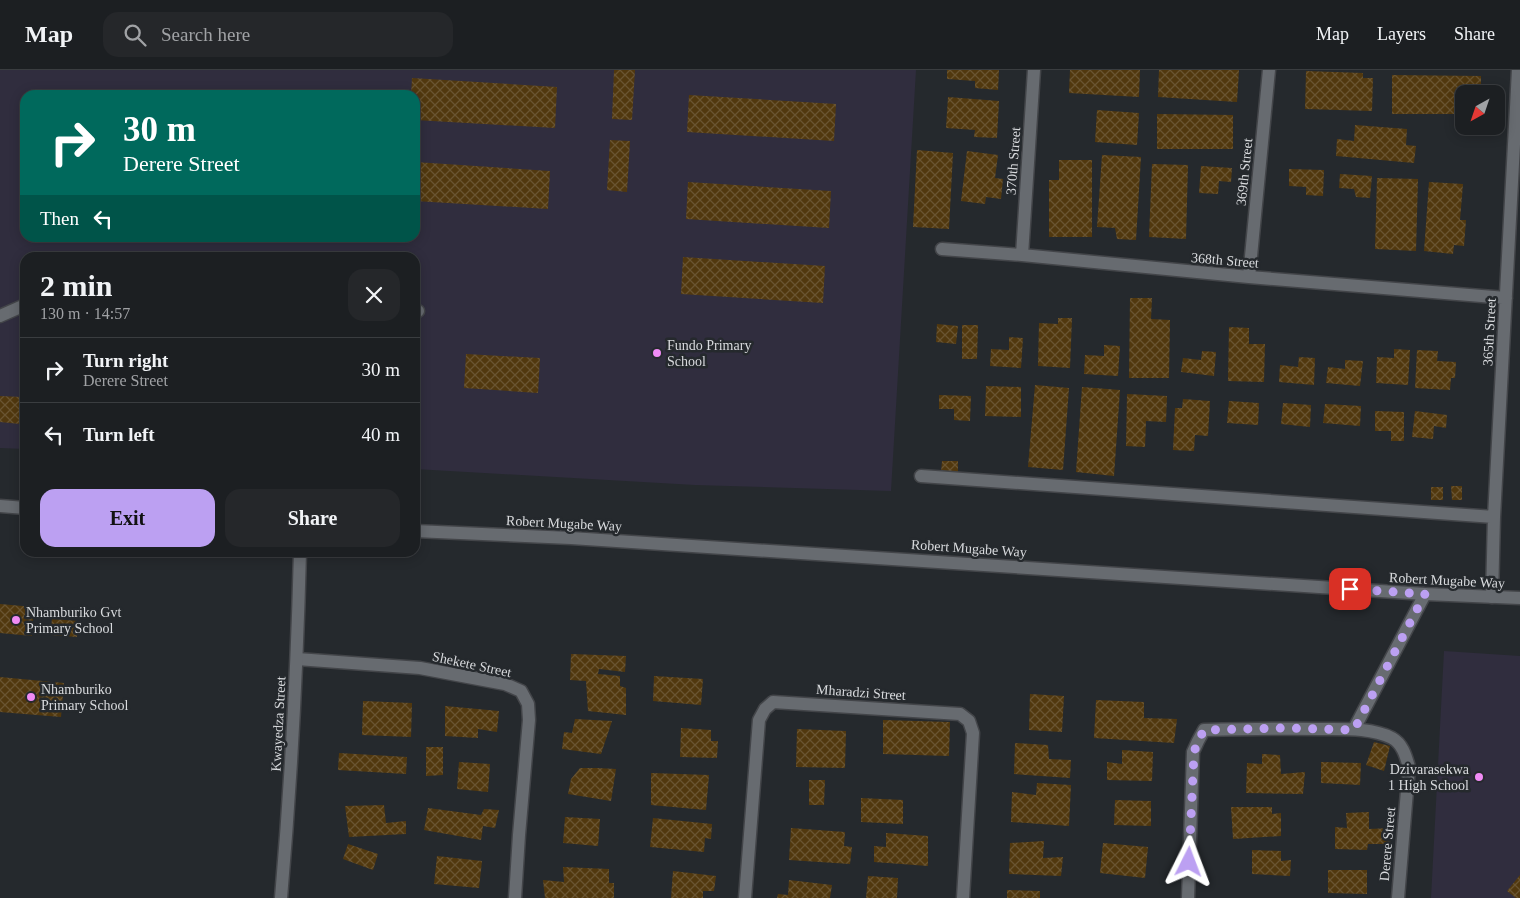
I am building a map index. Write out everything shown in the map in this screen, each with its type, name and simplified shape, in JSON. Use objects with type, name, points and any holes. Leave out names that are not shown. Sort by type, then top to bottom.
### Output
[{"type":"street","name":"370th Street","points":[[1022,255],[1034,70]]},
{"type":"street","name":"369th Street","points":[[1248,277],[1269,70]]},
{"type":"street","name":"365th Street","points":[[1492,597],[1494,516],[1518,70]]},
{"type":"street","name":"368th Street","points":[[942,248],[1248,277],[1506,298]]},
{"type":"street","points":[[0,316],[20,307]]},
{"type":"street","points":[[921,476],[1494,516]]},
{"type":"street","points":[[0,506],[20,508]]},
{"type":"street","name":"Robert Mugabe Way","points":[[420,531],[571,538],[1425,594],[1520,598]]},
{"type":"street","name":"Kwayedza Street","points":[[281,898],[298,659],[300,557]]},
{"type":"street","points":[[1354,730],[1425,594]]},
{"type":"street","name":"Shekete Street","points":[[298,659],[420,668],[505,684],[521,692],[528,704],[529,720],[515,898]]},
{"type":"street","name":"Mharadzi Street","points":[[745,898],[760,720],[765,709],[773,702],[960,714],[969,721],[973,733],[963,898]]},
{"type":"street","name":"Derere Street","points":[[1188,898],[1194,752],[1204,730],[1285,728],[1376,732],[1394,739],[1404,750],[1409,767],[1398,898]]},
{"type":"shaded area","name":"Fundo Primary School","points":[[0,70],[916,70],[891,491],[695,485],[420,469],[420,252],[20,252],[20,449],[0,448]]},
{"type":"shaded area","name":"Dzivarasekwa 1 High School","points":[[1444,651],[1520,656],[1520,898],[1431,898]]},
{"type":"building","points":[[614,70],[635,70],[632,120],[612,119]]},
{"type":"building","points":[[947,70],[999,70],[998,90],[975,88],[975,81],[947,79]]},
{"type":"building","points":[[1070,70],[1140,70],[1139,97],[1069,93]]},
{"type":"building","points":[[1159,70],[1239,70],[1237,102],[1158,97]]},
{"type":"building","points":[[1306,71],[1363,73],[1363,78],[1373,78],[1372,111],[1305,109]]},
{"type":"building","points":[[1392,75],[1481,76],[1481,85],[1455,85],[1455,114],[1392,114]]},
{"type":"building","points":[[412,78],[557,87],[555,128],[420,120],[420,90],[411,90]]},
{"type":"building","points":[[689,95],[836,104],[834,141],[687,132]]},
{"type":"building","points":[[948,97],[999,101],[997,138],[974,137],[975,130],[946,128]]},
{"type":"building","points":[[1097,110],[1139,113],[1137,145],[1095,142]]},
{"type":"building","points":[[1157,114],[1233,115],[1233,149],[1157,149]]},
{"type":"building","points":[[1355,125],[1407,129],[1406,145],[1416,146],[1414,163],[1336,156],[1337,139],[1354,141]]},
{"type":"building","points":[[610,140],[630,141],[627,192],[607,190]]},
{"type":"building","points":[[917,150],[953,153],[949,229],[913,227]]},
{"type":"building","points":[[967,151],[998,155],[995,178],[1003,179],[1001,199],[986,197],[985,204],[961,201]]},
{"type":"building","points":[[1102,155],[1141,157],[1136,240],[1117,239],[1115,228],[1097,227]]},
{"type":"building","points":[[1059,160],[1092,160],[1092,237],[1049,237],[1049,180],[1059,180]]},
{"type":"building","points":[[420,162],[550,171],[548,209],[420,201]]},
{"type":"building","points":[[1152,164],[1188,165],[1186,239],[1149,237]]},
{"type":"building","points":[[1201,166],[1232,168],[1231,182],[1219,181],[1218,194],[1199,193]]},
{"type":"building","points":[[1289,169],[1324,170],[1323,196],[1306,195],[1306,187],[1289,186]]},
{"type":"building","points":[[1340,174],[1372,176],[1370,198],[1356,197],[1354,189],[1339,188]]},
{"type":"building","points":[[1377,178],[1418,179],[1416,251],[1375,249]]},
{"type":"building","points":[[688,182],[831,191],[829,228],[686,219]]},
{"type":"building","points":[[1429,182],[1463,184],[1460,220],[1466,220],[1464,246],[1454,245],[1453,254],[1424,251]]},
{"type":"building","points":[[683,257],[825,266],[823,303],[681,294]]},
{"type":"building","points":[[1130,298],[1152,298],[1151,319],[1170,320],[1169,378],[1129,378]]},
{"type":"building","points":[[1058,318],[1072,318],[1070,368],[1038,366],[1039,323],[1058,324]]},
{"type":"building","points":[[937,324],[958,326],[956,344],[936,342]]},
{"type":"building","points":[[962,325],[978,325],[977,359],[962,359]]},
{"type":"building","points":[[1229,327],[1249,328],[1249,344],[1265,344],[1264,382],[1228,381]]},
{"type":"building","points":[[1009,337],[1023,338],[1021,368],[990,366],[991,349],[1009,350]]},
{"type":"building","points":[[1104,345],[1120,346],[1118,376],[1084,374],[1085,355],[1104,356]]},
{"type":"building","points":[[1394,349],[1410,350],[1408,385],[1376,383],[1377,357],[1394,358]]},
{"type":"building","points":[[1417,350],[1438,351],[1437,361],[1456,362],[1455,378],[1451,378],[1450,390],[1415,388]]},
{"type":"building","points":[[1202,351],[1216,352],[1214,376],[1181,372],[1183,358],[1201,360]]},
{"type":"building","points":[[466,354],[540,358],[538,393],[464,388]]},
{"type":"building","points":[[1299,357],[1315,358],[1314,385],[1279,382],[1280,365],[1298,367]]},
{"type":"building","points":[[1345,360],[1363,361],[1360,386],[1326,383],[1328,367],[1345,369]]},
{"type":"building","points":[[1035,385],[1069,388],[1063,470],[1028,467]]},
{"type":"building","points":[[986,386],[1021,387],[1021,417],[985,416]]},
{"type":"building","points":[[1082,387],[1120,390],[1114,476],[1076,472]]},
{"type":"building","points":[[1127,394],[1167,396],[1166,422],[1146,421],[1145,447],[1126,446]]},
{"type":"building","points":[[939,395],[971,396],[970,421],[954,420],[954,409],[939,409]]},
{"type":"building","points":[[0,396],[20,397],[20,424],[0,422]]},
{"type":"building","points":[[1183,399],[1210,401],[1208,436],[1195,435],[1194,451],[1173,450],[1175,408],[1182,408]]},
{"type":"building","points":[[1229,401],[1259,403],[1258,425],[1227,423]]},
{"type":"building","points":[[1283,403],[1311,405],[1310,427],[1281,424]]},
{"type":"building","points":[[1325,404],[1361,406],[1360,426],[1323,423]]},
{"type":"building","points":[[1375,411],[1404,412],[1404,441],[1391,441],[1391,431],[1375,431]]},
{"type":"building","points":[[1415,411],[1447,415],[1446,428],[1434,426],[1433,439],[1412,437]]},
{"type":"building","points":[[942,461],[958,461],[958,472],[941,472]]},
{"type":"building","points":[[1451,486],[1462,486],[1462,500],[1452,500]]},
{"type":"building","points":[[1431,487],[1443,487],[1443,500],[1431,500]]},
{"type":"building","name":"Nhamburiko Gvt Primary School","points":[[0,604],[34,607],[32,636],[0,633]]},
{"type":"building","points":[[52,619],[78,621],[77,637],[50,635]]},
{"type":"building","points":[[571,654],[626,656],[625,672],[599,669],[598,674],[620,676],[620,686],[626,688],[626,715],[588,711],[586,681],[570,680]]},
{"type":"building","points":[[654,676],[703,679],[701,705],[653,701]]},
{"type":"building","name":"Nhamburiko Primary School","points":[[0,677],[64,683],[61,717],[0,712]]},
{"type":"building","points":[[1030,694],[1064,696],[1062,732],[1029,730]]},
{"type":"building","points":[[1096,700],[1144,702],[1144,718],[1177,719],[1174,743],[1094,738]]},
{"type":"building","points":[[363,701],[412,703],[411,737],[362,735]]},
{"type":"building","points":[[445,706],[499,711],[497,732],[478,729],[478,738],[445,736]]},
{"type":"building","points":[[575,719],[612,721],[601,754],[562,749],[564,732],[572,733]]},
{"type":"building","points":[[883,720],[950,722],[949,756],[883,754]]},
{"type":"building","points":[[681,728],[711,730],[711,741],[718,741],[717,758],[680,757]]},
{"type":"building","points":[[797,729],[846,731],[845,768],[796,767]]},
{"type":"building","points":[[1374,742],[1390,746],[1384,771],[1366,765]]},
{"type":"building","points":[[1015,743],[1048,745],[1049,759],[1071,760],[1070,778],[1014,774]]},
{"type":"building","points":[[426,747],[443,747],[443,775],[426,776]]},
{"type":"building","points":[[1122,750],[1153,752],[1152,781],[1107,780],[1107,762],[1122,764]]},
{"type":"building","points":[[339,753],[407,757],[406,774],[338,770]]},
{"type":"building","points":[[1262,754],[1280,755],[1281,774],[1305,772],[1303,794],[1246,793],[1247,763],[1262,764]]},
{"type":"building","points":[[459,762],[490,764],[488,792],[457,789]]},
{"type":"building","points":[[1321,762],[1361,763],[1360,785],[1321,783]]},
{"type":"building","points":[[580,768],[616,769],[611,801],[568,794],[571,779]]},
{"type":"building","points":[[651,773],[709,775],[706,810],[651,805]]},
{"type":"building","points":[[809,780],[825,780],[824,805],[809,805]]},
{"type":"building","points":[[1037,783],[1071,785],[1069,826],[1011,822],[1012,792],[1036,795]]},
{"type":"building","points":[[861,798],[903,800],[903,824],[861,822]]},
{"type":"building","points":[[1115,800],[1151,801],[1151,826],[1114,825]]},
{"type":"building","points":[[384,805],[386,823],[406,821],[406,834],[349,837],[345,806]]},
{"type":"building","points":[[1231,807],[1272,807],[1272,814],[1281,813],[1281,836],[1233,839]]},
{"type":"building","points":[[428,808],[481,815],[484,809],[499,810],[495,828],[483,826],[481,840],[424,830]]},
{"type":"building","points":[[1369,812],[1369,829],[1392,828],[1390,844],[1368,844],[1367,850],[1335,849],[1335,827],[1347,828],[1346,813]]},
{"type":"building","points":[[565,817],[600,819],[598,846],[563,843]]},
{"type":"building","points":[[653,818],[712,824],[711,839],[705,838],[704,852],[650,847]]},
{"type":"building","points":[[791,828],[845,832],[844,846],[852,847],[850,864],[789,860]]},
{"type":"building","points":[[886,833],[928,836],[928,866],[874,862],[874,846],[886,847]]},
{"type":"building","points":[[1044,841],[1043,858],[1063,857],[1061,876],[1009,874],[1010,843]]},
{"type":"building","points":[[1103,843],[1148,847],[1145,878],[1100,873]]},
{"type":"building","points":[[348,844],[378,854],[373,870],[343,859]]},
{"type":"building","points":[[1252,850],[1281,851],[1281,861],[1291,860],[1290,876],[1252,874]]},
{"type":"building","points":[[437,856],[482,861],[479,888],[434,884]]},
{"type":"building","points":[[563,867],[609,869],[609,883],[614,883],[614,898],[545,898],[543,880],[564,882]]},
{"type":"building","points":[[1328,870],[1367,870],[1367,894],[1328,893]]},
{"type":"building","points":[[673,871],[716,876],[714,891],[703,891],[703,898],[671,898]]},
{"type":"building","points":[[1520,875],[1520,898],[1516,898],[1507,891]]},
{"type":"building","points":[[868,876],[898,878],[897,898],[866,898]]},
{"type":"building","points":[[789,880],[832,885],[830,898],[777,898],[778,894],[788,895]]},
{"type":"building","points":[[1007,890],[1040,891],[1040,898],[1007,898]]},
{"type":"place","name":"Fundo Primary School","points":[[657,353]]},
{"type":"place","name":"Nhamburiko Gvt Primary School","points":[[16,620]]},
{"type":"place","name":"Nhamburiko Primary School","points":[[31,697]]},
{"type":"place","name":"Dzivarasekwa 1 High School","points":[[1479,777]]},
{"type":"route","points":[[1189,862],[1194,752],[1204,730],[1285,728],[1354,730],[1425,594],[1350,589]]}]
